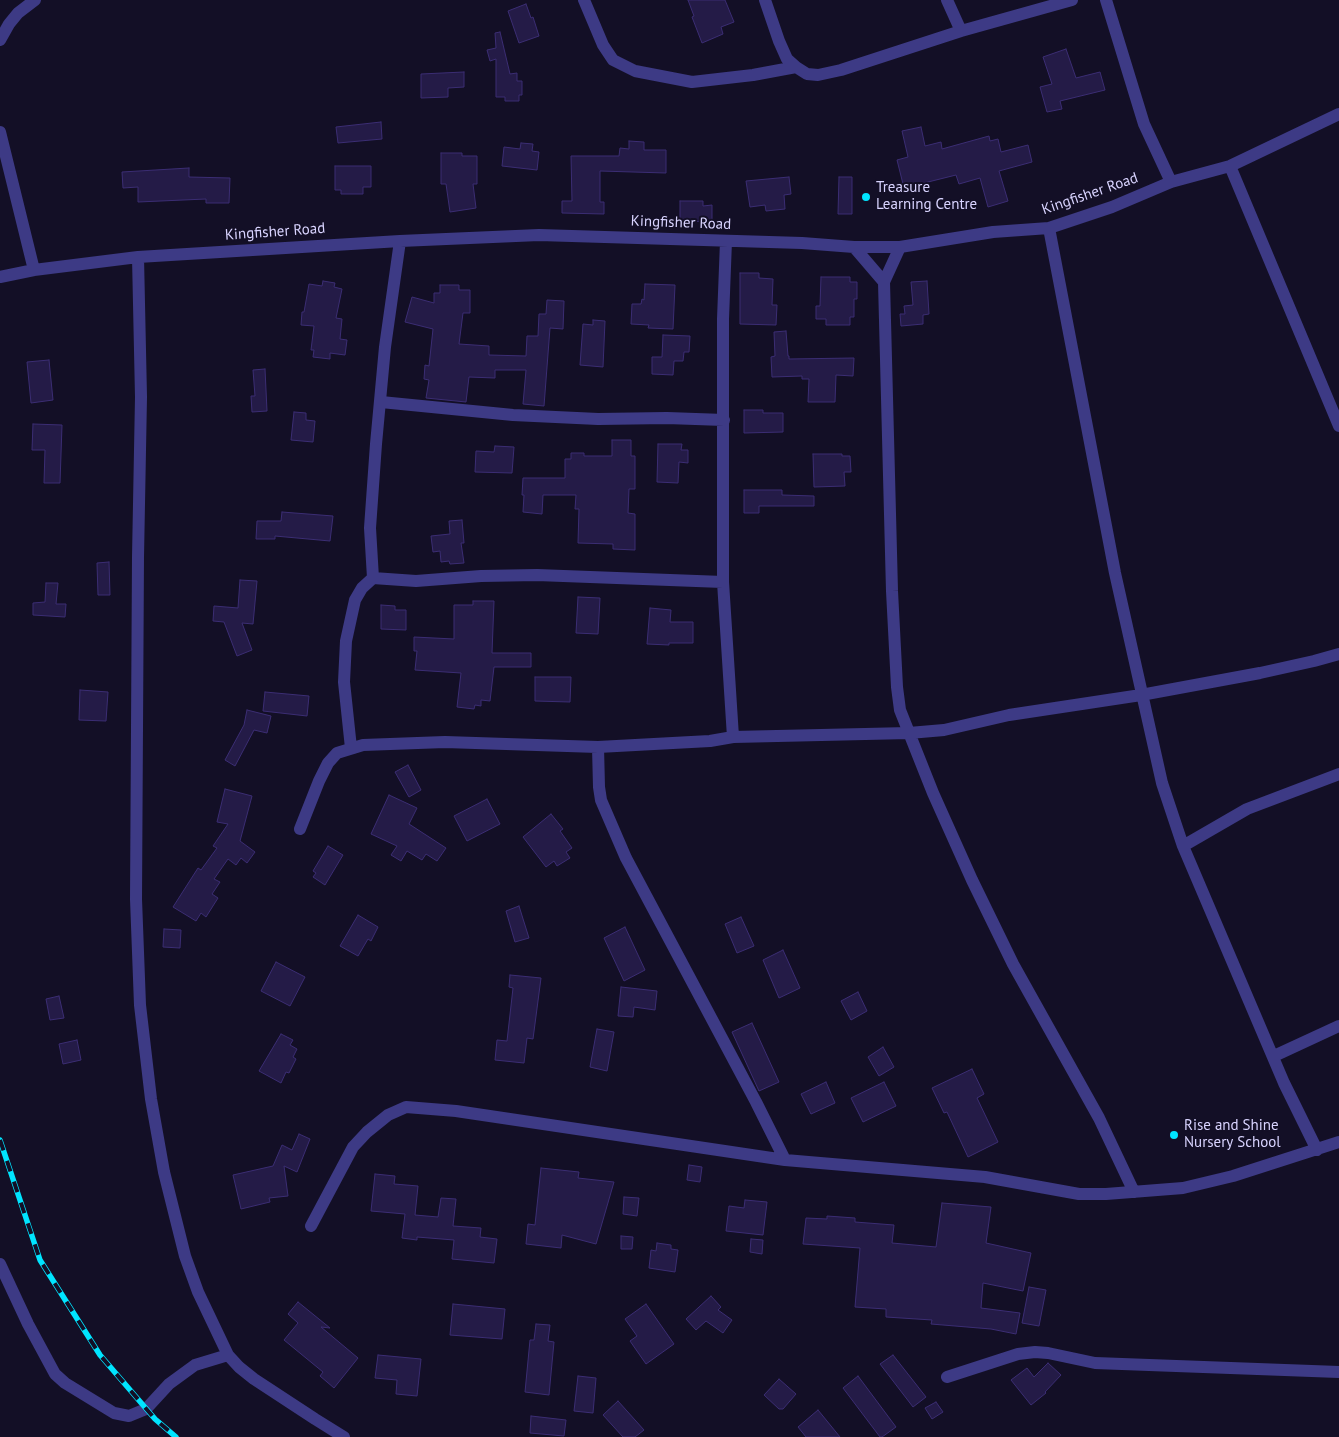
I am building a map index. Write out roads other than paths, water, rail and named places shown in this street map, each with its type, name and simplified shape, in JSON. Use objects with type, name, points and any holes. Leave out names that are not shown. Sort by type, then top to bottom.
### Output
[{"type":"street","points":[[0,40],[18,13],[35,0]]},
{"type":"street","points":[[584,0],[603,44],[614,60],[635,72],[692,82],[753,75],[796,67]]},
{"type":"street","points":[[765,0],[787,59],[807,74],[818,75],[841,70],[961,32],[1072,0]]},
{"type":"street","points":[[947,0],[961,32]]},
{"type":"street","points":[[1106,0],[1144,124],[1170,182]]},
{"type":"street","name":"Kingfisher Road","points":[[0,277],[34,270],[138,257],[400,241],[539,235],[802,243],[854,247],[900,247],[993,232],[1049,228],[1112,207],[1170,182],[1230,166],[1339,114]]},
{"type":"street","points":[[0,132],[34,270]]},
{"type":"street","points":[[1230,166],[1339,426]]},
{"type":"street","points":[[1049,228],[1115,573],[1162,783],[1183,846],[1284,1083],[1317,1150]]},
{"type":"street","points":[[373,578],[370,528],[376,444],[385,347],[400,241]]},
{"type":"street","points":[[726,242],[723,319],[723,582],[733,737]]},
{"type":"street","points":[[854,247],[884,282]]},
{"type":"street","points":[[900,247],[884,282],[892,591],[900,710],[933,793],[972,880],[1013,964],[1098,1118],[1134,1192]]},
{"type":"street","points":[[138,257],[141,398],[136,899],[140,1006],[151,1100],[164,1172],[185,1256],[198,1292],[228,1356],[254,1379],[344,1437]]},
{"type":"street","points":[[381,402],[513,415],[598,419],[667,418],[724,420]]},
{"type":"street","points":[[351,748],[344,682],[346,641],[355,600],[362,588],[373,578],[416,581],[481,576],[538,575],[723,582]]},
{"type":"street","points":[[300,829],[319,781],[328,764],[337,753],[363,744],[445,742],[598,747],[710,741],[733,737],[909,733],[944,730],[1009,715],[1141,695],[1278,669],[1339,654]]},
{"type":"street","points":[[598,747],[599,787],[602,800],[626,858],[756,1102],[784,1160]]},
{"type":"street","points":[[1183,846],[1247,809],[1339,774]]},
{"type":"street","points":[[1274,1056],[1339,1026]]},
{"type":"street","points":[[311,1226],[353,1147],[367,1132],[388,1115],[406,1107],[456,1111],[784,1160],[985,1177],[1079,1194],[1106,1194],[1183,1188],[1233,1176],[1339,1142]]},
{"type":"street","points":[[0,1264],[28,1324],[56,1374],[65,1383],[114,1413],[129,1416],[146,1409],[170,1384],[195,1365],[228,1356]]},
{"type":"street","points":[[947,1377],[1018,1354],[1035,1352],[1094,1363],[1339,1372]]},
{"type":"railway","points":[[0,1140],[40,1260],[100,1355],[155,1419],[176,1437]]},
{"type":"place","name":"Treasure Learning Centre","points":[[866,197]]},
{"type":"place","name":"Rise and Shine Nursery School","points":[[1174,1135]]}]
